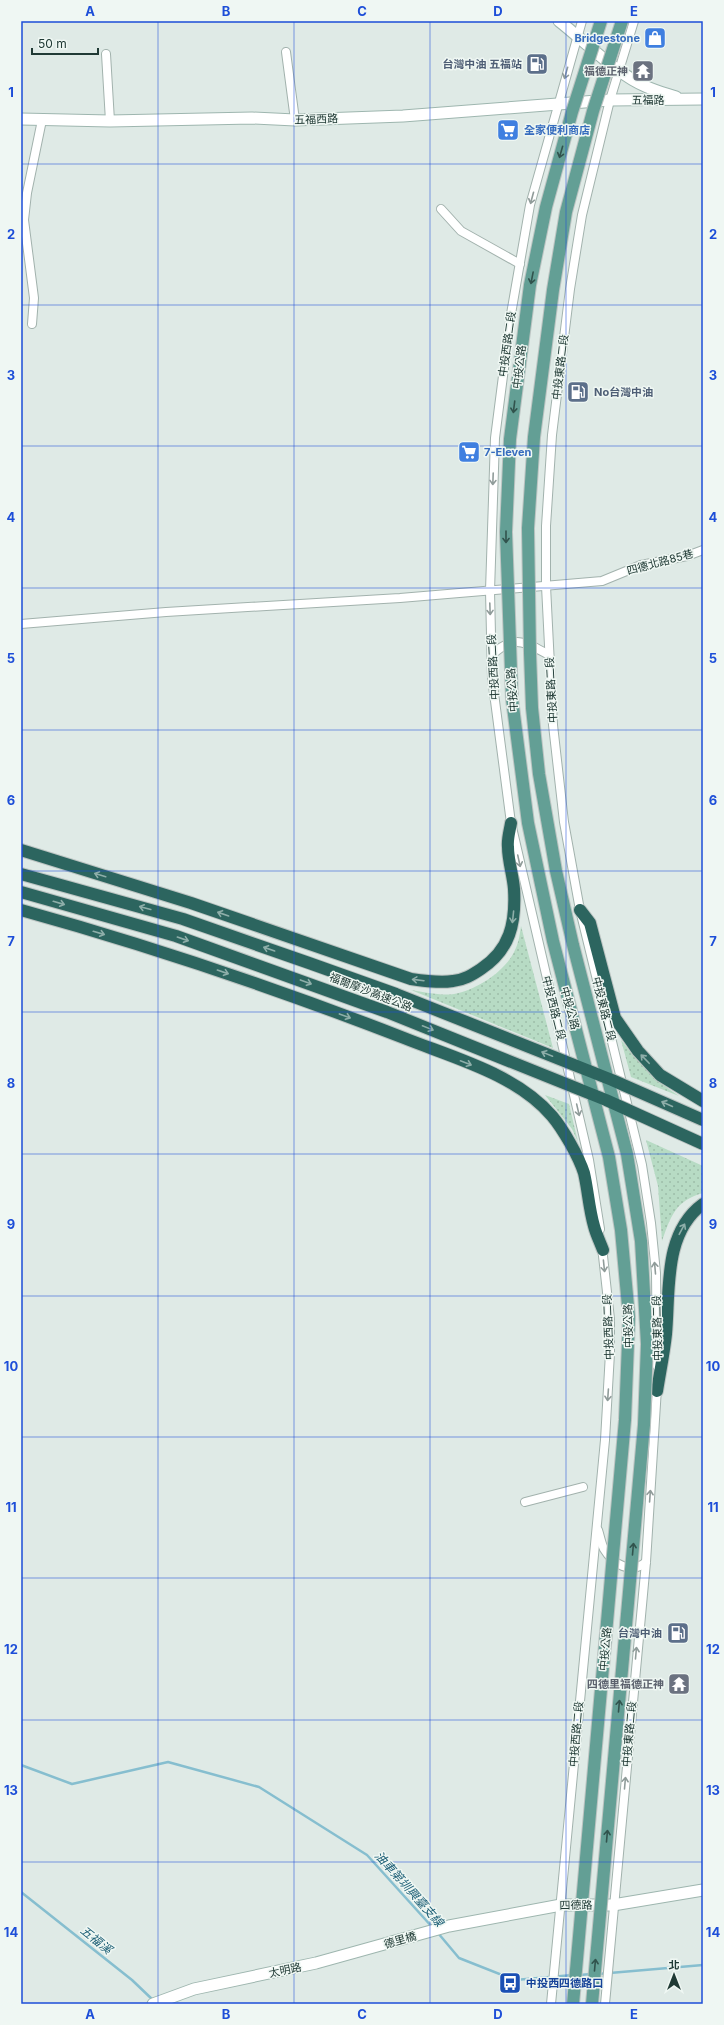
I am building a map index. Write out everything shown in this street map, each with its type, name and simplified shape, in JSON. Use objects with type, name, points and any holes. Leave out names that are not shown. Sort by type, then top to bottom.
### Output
[{"type":"highway","points":[[21,850],[191,903],[411,979],[436,982],[454,981],[473,974],[489,964],[501,952],[507,942],[514,909],[514,890],[508,846],[511,823]]},
{"type":"highway","name":"福爾摩沙高速公路","points":[[21,874],[183,919],[323,968],[403,997],[612,1080],[703,1120]]},
{"type":"highway","name":"福爾摩沙高速公路","points":[[21,892],[176,936],[366,1004],[606,1100],[703,1144]]},
{"type":"highway","points":[[21,910],[155,949],[367,1024],[475,1066],[529,1094],[553,1117],[573,1149],[583,1171],[594,1226],[603,1250]]},
{"type":"highway","points":[[580,910],[590,923],[615,1018],[638,1051],[660,1075],[703,1101]]},
{"type":"highway","points":[[657,1391],[666,1335],[670,1269],[673,1252],[685,1224],[693,1212],[703,1204]]},
{"type":"main road","name":"中投公路","points":[[573,2004],[625,1420],[629,1316],[621,1230],[609,1157],[551,934],[528,823],[512,699],[506,532],[510,439],[530,285],[546,207],[572,112],[602,21]]},
{"type":"main road","name":"中投公路","points":[[592,2004],[644,1425],[647,1330],[642,1241],[633,1182],[626,1147],[573,945],[556,871],[539,774],[532,708],[528,528],[534,437],[553,290],[566,212],[592,111],[622,21]]},
{"type":"street","name":"五福路","points":[[559,21],[619,70],[647,87],[686,100]]},
{"type":"street","name":"中投西路二段","points":[[551,2004],[597,1526],[610,1353],[610,1319],[603,1250],[589,1160],[511,823],[492,678],[490,591],[495,438],[507,337],[530,206],[582,21]]},
{"type":"street","name":"中投東路二段","points":[[605,2004],[646,1562],[657,1391],[656,1273],[652,1223],[642,1165],[580,910],[564,822],[553,725],[546,586],[546,526],[552,435],[570,289],[582,215],[610,100],[634,21]]},
{"type":"street","points":[[286,52],[294,120]]},
{"type":"street","points":[[106,54],[110,121]]},
{"type":"street","name":"五福路","points":[[610,100],[703,99]]},
{"type":"street","name":"五福西路","points":[[21,119],[110,121],[252,118],[294,120],[403,116],[610,100]]},
{"type":"street","points":[[32,324],[34,298],[32,271],[26,244],[23,206],[42,120]]},
{"type":"street","points":[[441,209],[461,231],[520,264]]},
{"type":"street","name":"四德北路85巷","points":[[21,624],[166,612],[490,591],[602,581],[641,565],[687,556],[703,550]]},
{"type":"street","points":[[492,655],[506,643],[517,641],[532,645],[549,655]]},
{"type":"street","points":[[525,1502],[583,1487]]},
{"type":"street","points":[[597,1526],[604,1548],[616,1564],[630,1568],[640,1567],[646,1562]]},
{"type":"street","name":"四德路","points":[[449,1926],[561,1904],[613,1905],[703,1890]]},
{"type":"street","name":"德里橋","points":[[374,1947],[449,1926]]},
{"type":"street","name":"太明路","points":[[153,2004],[194,1989],[316,1963],[374,1947]]},
{"type":"green space","points":[[521,926],[553,1048],[411,990],[433,994],[454,994],[463,992],[481,984],[498,972],[511,958],[519,938]]},
{"type":"green space","points":[[621,1040],[648,1071],[679,1096],[631,1077]]},
{"type":"green space","points":[[545,1095],[569,1104],[578,1142],[572,1129]]},
{"type":"green space","points":[[646,1140],[703,1166],[703,1193],[686,1200],[680,1205],[668,1224],[662,1241],[658,1186]]},
{"type":"waterway","name":"油車第圳興臺支線","points":[[21,1765],[72,1784],[168,1762],[259,1787],[367,1855],[433,1928]]},
{"type":"waterway","name":"五福溪","points":[[21,1892],[132,1980],[154,2001]]},
{"type":"waterway","name":"油車第圳興臺支線","points":[[438,1933],[459,1958],[515,1980],[573,1975]]},
{"type":"waterway","name":"油車第圳興臺支線","points":[[598,1974],[703,1965]]},
{"type":"waterway","name":"油車第圳興臺支線","points":[[580,1975],[591,1974]]},
{"type":"place","name":"Bridgestone","points":[[655,38]]},
{"type":"place","name":"台灣中油 五福站","points":[[537,64]]},
{"type":"place","name":"福德正神","points":[[643,71]]},
{"type":"place","name":"全家便利商店","points":[[508,130]]},
{"type":"place","name":"No台灣中油","points":[[578,392]]},
{"type":"place","name":"7-Eleven","points":[[469,452]]},
{"type":"place","name":"台灣中油","points":[[678,1633]]},
{"type":"place","name":"四德里福德正神","points":[[679,1684]]},
{"type":"place","name":"中投西四德路口","points":[[510,1983]]}]
